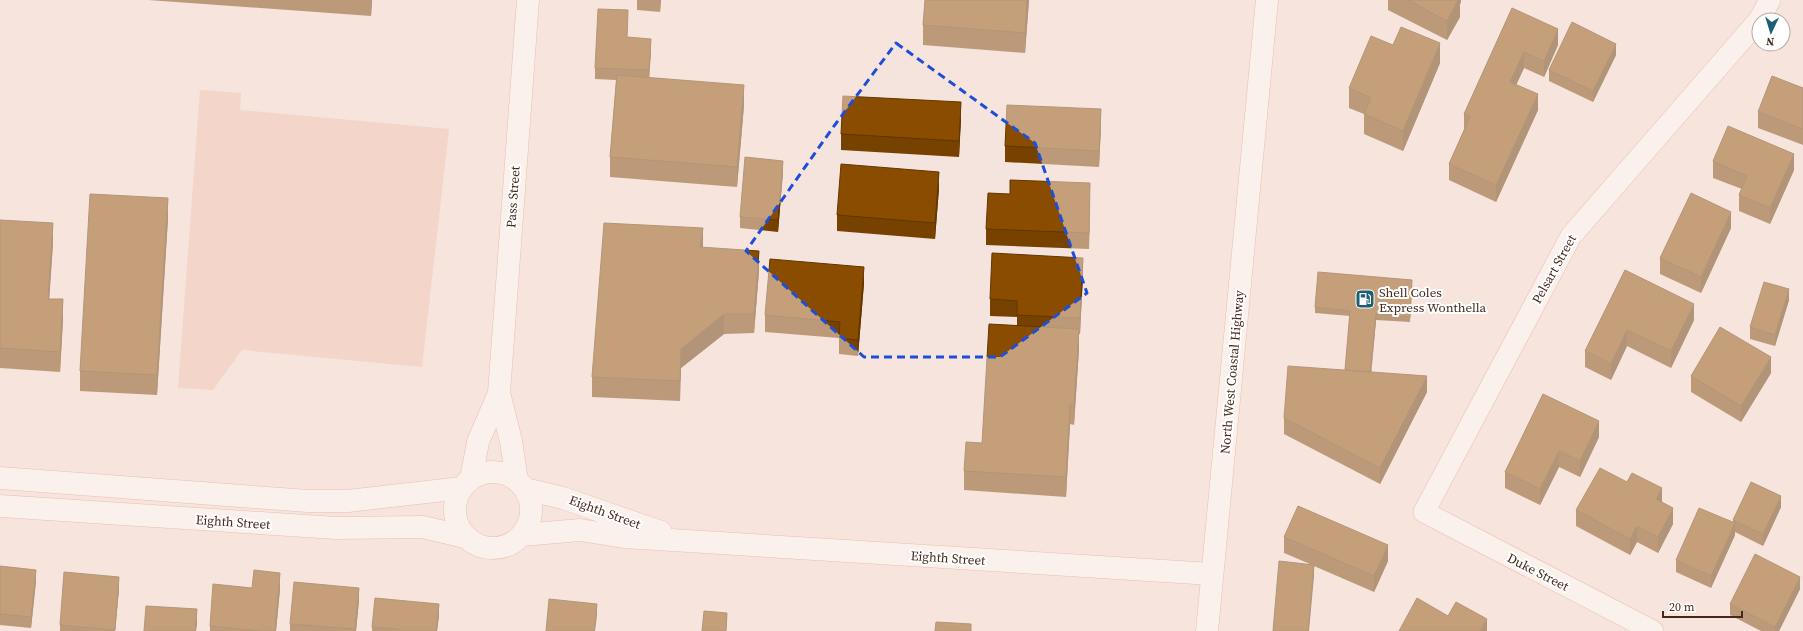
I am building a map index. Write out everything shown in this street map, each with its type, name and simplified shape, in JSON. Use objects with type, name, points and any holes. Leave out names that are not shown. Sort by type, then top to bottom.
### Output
[{"type":"main road","name":"Pass Street","points":[[521,485],[499,393],[528,0]]},
{"type":"main road","name":"North West Coastal Highway","points":[[1256,114],[1262,0]]},
{"type":"main road","name":"North West Coastal Highway","points":[[1207,631],[1267,0]]},
{"type":"main road","name":"Pass Street","points":[[466,484],[478,442],[499,393]]},
{"type":"main road","points":[[496,472],[507,475],[521,485],[530,500],[531,511],[528,524],[522,535],[512,543],[500,548],[487,548],[475,544],[465,536],[458,526],[455,513],[456,500],[466,484],[483,474],[496,472]]},
{"type":"main road","name":"Eighth Street","points":[[0,478],[308,500],[364,500],[466,484]]},
{"type":"main road","name":"Eighth Street","points":[[521,485],[685,540]]},
{"type":"main road","name":"Eighth Street","points":[[0,506],[336,528],[423,527],[465,536]]},
{"type":"main road","name":"Eighth Street","points":[[522,535],[580,530],[624,537],[1212,574]]},
{"type":"street","name":"Pelsart Street","points":[[1763,12],[1770,0]]},
{"type":"street","name":"Pelsart Street","points":[[1424,512],[1571,236],[1751,29]]},
{"type":"street","name":"Duke Street","points":[[1424,512],[1653,631]]},
{"type":"highlighted area","points":[[896,43],[1035,143],[1087,293],[1000,357],[864,357],[746,251],[834,126]]},
{"type":"shaded area","points":[[200,90],[241,93],[240,110],[449,129],[422,367],[242,350],[213,390],[178,388]]},
{"type":"building","points":[[925,0],[1027,0],[1025,33],[923,25]]},
{"type":"building","points":[[1408,0],[1458,0],[1447,21]]},
{"type":"building","points":[[1512,8],[1558,29],[1544,61],[1524,52],[1510,82],[1538,94],[1496,185],[1449,164],[1470,117],[1464,114]]},
{"type":"building","points":[[598,9],[628,10],[627,37],[651,39],[649,70],[595,68]]},
{"type":"building","points":[[1572,22],[1616,44],[1593,91],[1549,70]]},
{"type":"building","points":[[1401,27],[1440,43],[1403,131],[1364,114],[1371,98],[1349,88],[1371,36],[1393,45]]},
{"type":"building","points":[[617,75],[744,85],[737,167],[610,157]]},
{"type":"building","points":[[1772,76],[1803,88],[1803,129],[1758,112]]},
{"type":"building","points":[[843,96],[961,102],[959,141],[841,134]]},
{"type":"building","points":[[1007,105],[1101,109],[1099,151],[1005,146]]},
{"type":"building","points":[[1728,126],[1794,154],[1770,208],[1739,195],[1747,176],[1713,161]]},
{"type":"building","points":[[745,157],[783,161],[778,220],[740,217]]},
{"type":"building","points":[[841,164],[939,172],[935,223],[837,215]]},
{"type":"building","points":[[1010,180],[1090,183],[1089,233],[986,229],[988,193],[1010,194]]},
{"type":"building","points":[[1691,193],[1731,212],[1701,277],[1660,258]]},
{"type":"building","points":[[90,194],[168,198],[157,375],[80,371]]},
{"type":"building","points":[[0,220],[53,223],[48,299],[63,299],[60,352],[0,348]]},
{"type":"building","points":[[604,223],[703,228],[700,247],[759,251],[754,314],[724,314],[681,349],[680,381],[592,377]]},
{"type":"building","points":[[992,253],[1083,258],[1080,318],[1017,315],[1017,301],[990,299]]},
{"type":"building","points":[[770,259],[864,267],[858,340],[839,338],[840,322],[765,315]]},
{"type":"building","points":[[1625,270],[1694,304],[1671,351],[1627,330],[1611,364],[1585,351]]},
{"type":"building","points":[[1318,272],[1412,280],[1410,317],[1376,314],[1370,372],[1345,370],[1350,311],[1315,307]]},
{"type":"building","points":[[1764,282],[1789,289],[1775,335],[1750,327]]},
{"type":"building","points":[[989,324],[1079,329],[1074,405],[1070,404],[1066,477],[964,471],[966,442],[982,443]]},
{"type":"building","points":[[1720,327],[1771,357],[1741,406],[1691,376]]},
{"type":"building","points":[[1288,366],[1427,376],[1380,468],[1284,418]]},
{"type":"building","points":[[1543,394],[1599,421],[1580,461],[1559,451],[1540,489],[1505,472]]},
{"type":"building","points":[[1600,468],[1627,482],[1632,473],[1662,488],[1656,499],[1673,508],[1658,537],[1637,526],[1630,539],[1576,510]]},
{"type":"building","points":[[1751,482],[1781,496],[1763,534],[1733,520]]},
{"type":"building","points":[[1298,506],[1388,545],[1374,576],[1284,537]]},
{"type":"building","points":[[1699,508],[1735,523],[1711,576],[1676,560]]},
{"type":"building","points":[[1755,554],[1800,577],[1775,627],[1730,604]]},
{"type":"building","points":[[1279,561],[1314,565],[1308,631],[1273,631]]},
{"type":"building","points":[[0,566],[36,570],[31,617],[0,614]]},
{"type":"building","points":[[254,570],[280,573],[275,631],[210,626],[213,584],[252,588]]},
{"type":"building","points":[[64,572],[119,577],[115,630],[60,625]]},
{"type":"building","points":[[294,582],[359,588],[355,629],[290,624]]},
{"type":"building","points":[[375,598],[439,604],[436,631],[399,631],[399,629],[372,627]]},
{"type":"building","points":[[1417,598],[1448,616],[1456,602],[1487,619],[1480,631],[1399,631]]},
{"type":"building","points":[[549,599],[597,604],[594,631],[546,631]]},
{"type":"building","points":[[146,606],[197,609],[195,631],[144,631]]},
{"type":"building","points":[[704,611],[727,613],[726,631],[702,631]]},
{"type":"building","points":[[936,622],[971,624],[971,631],[935,631]]},
{"type":"place","name":"Shell Coles Express Wonthella","points":[[1365,299]]}]
